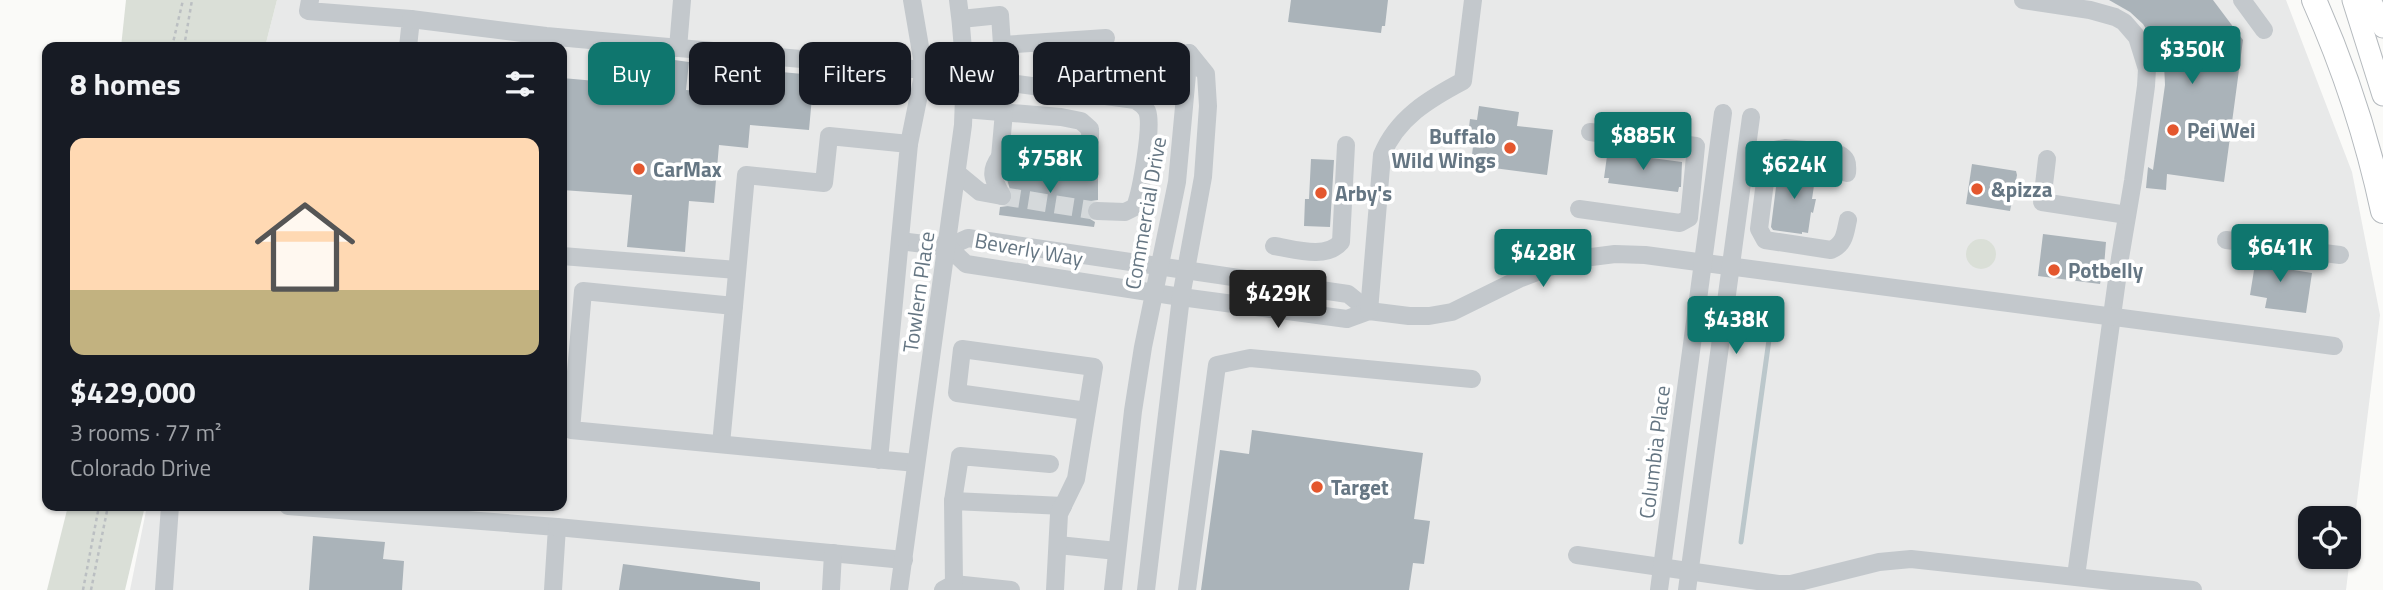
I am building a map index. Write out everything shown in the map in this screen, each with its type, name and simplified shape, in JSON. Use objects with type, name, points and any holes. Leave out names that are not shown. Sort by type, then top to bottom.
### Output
[{"type":"highway","points":[[2314,0],[2360,125],[2383,211]]},
{"type":"main road","points":[[2353,0],[2383,95]]},
{"type":"main road","points":[[2370,0],[2383,27]]},
{"type":"street","points":[[310,0],[308,11],[411,19],[546,36],[924,70]]},
{"type":"street","points":[[678,48],[682,0]]},
{"type":"street","points":[[879,460],[909,144],[924,70],[912,0]]},
{"type":"street","name":"Towlern Place","points":[[958,0],[962,42]]},
{"type":"street","points":[[1473,0],[1463,81],[1431,99],[1402,122],[1382,155],[1369,311],[1409,316],[1452,312],[1521,278],[1568,260],[1634,254],[2334,346]]},
{"type":"street","points":[[2023,0],[2115,16],[2137,37],[2147,69],[2076,576]]},
{"type":"street","points":[[2242,0],[2264,30]]},
{"type":"street","points":[[961,19],[999,8],[1002,45],[1105,38]]},
{"type":"street","points":[[409,42],[411,19]]},
{"type":"street","name":"Commercial Drive","points":[[1113,590],[1133,411],[1177,182],[1189,53],[1206,74],[1208,106],[1203,177],[1181,297],[1146,590]]},
{"type":"street","points":[[1019,84],[1135,100],[1146,110],[1149,130],[1135,207],[1125,212],[1097,211]]},
{"type":"street","name":"Towlern Place","points":[[899,590],[948,247],[964,105]]},
{"type":"street","points":[[964,109],[1062,117],[1081,121],[1090,130],[1091,141],[1087,153],[1079,160],[1070,162],[1015,153],[1000,157]]},
{"type":"street","points":[[957,173],[981,192],[1002,196],[993,179],[993,167],[1000,157],[1004,112]]},
{"type":"street","name":"Columbia Place","points":[[1659,590],[1723,113]]},
{"type":"street","points":[[1688,581],[1751,117]]},
{"type":"street","points":[[1578,209],[1680,223],[1689,218],[1696,146],[1590,132]]},
{"type":"street","points":[[721,444],[746,175],[824,183],[829,136],[909,144]]},
{"type":"street","points":[[1274,246],[1325,252],[1337,247],[1341,242],[1346,145]]},
{"type":"street","points":[[1847,173],[1848,164],[1844,157],[1837,153],[1785,148],[1774,150],[1768,158],[1759,229],[1765,240],[1831,250],[1839,247],[1843,241],[1848,220]]},
{"type":"street","points":[[2047,159],[2042,202],[2127,215]]},
{"type":"street","name":"Beverly Way","points":[[968,239],[1348,294],[1369,311],[1347,320],[1154,293],[966,264],[948,247],[968,239]]},
{"type":"street","points":[[2226,240],[2260,244]]},
{"type":"street","points":[[900,241],[948,247]]},
{"type":"street","points":[[2284,248],[2340,255]]},
{"type":"street","points":[[567,256],[737,270]]},
{"type":"street","points":[[734,306],[583,291],[571,430],[916,463]]},
{"type":"street","points":[[1055,590],[1059,513],[1076,478],[1087,411],[1094,367],[962,349],[957,393],[1087,411]]},
{"type":"street","points":[[1187,590],[1217,365],[1250,358],[1472,379]]},
{"type":"street","points":[[1011,590],[948,587],[953,501],[960,456],[1050,464]]},
{"type":"street","points":[[953,501],[1063,506]]},
{"type":"street","points":[[164,590],[170,511]]},
{"type":"street","points":[[352,511],[833,552],[904,561]]},
{"type":"street","points":[[553,590],[557,527]]},
{"type":"street","points":[[1058,545],[1117,551]]},
{"type":"street","points":[[831,590],[833,552]]},
{"type":"street","points":[[1577,555],[1662,568],[1688,581],[1791,584],[1879,562],[1911,559],[2193,590]]},
{"type":"path","points":[[173,42],[183,0]]},
{"type":"path","points":[[185,42],[191,0]]},
{"type":"path","points":[[83,590],[98,511]]},
{"type":"path","points":[[91,590],[107,511]]},
{"type":"shaded area","points":[[126,0],[277,0],[266,42],[122,42]]},
{"type":"shaded area","points":[[277,0],[2286,0],[2352,172],[2380,315],[2356,506],[2298,506],[2298,569],[2349,569],[2346,590],[130,590],[146,511],[567,511],[567,42],[266,42]]},
{"type":"shaded area","points":[[1981,239],[1992,243],[1996,254],[1992,265],[1981,269],[1970,265],[1966,254],[1970,243]]},
{"type":"shaded area","points":[[67,511],[144,511],[125,590],[47,590]]},
{"type":"building","points":[[1291,0],[1388,0],[1385,26],[1382,26],[1381,33],[1288,22]]},
{"type":"building","points":[[2109,0],[2213,0],[2243,40],[2224,182],[2167,174],[2166,190],[2146,188],[2148,167],[2153,170],[2165,85],[2164,64],[2143,24],[2130,12]]},
{"type":"building","name":"CarMax","points":[[675,60],[689,62],[686,90],[689,90],[689,105],[785,105],[785,72],[799,74],[799,105],[811,105],[809,130],[750,125],[748,148],[719,145],[714,203],[689,201],[685,252],[627,247],[632,195],[567,190],[567,78],[588,80],[588,105],[675,105]]},
{"type":"building","points":[[1479,106],[1519,112],[1517,126],[1553,130],[1547,175],[1471,165],[1473,146],[1467,145],[1470,119],[1477,120]]},
{"type":"building","points":[[1616,147],[1629,149],[1629,155],[1682,162],[1681,187],[1678,192],[1608,183],[1609,178],[1604,178],[1607,156],[1612,157],[1612,152],[1616,153]]},
{"type":"building","points":[[1311,159],[1334,160],[1330,227],[1304,226],[1305,199],[1309,199]]},
{"type":"building","points":[[1972,164],[2016,171],[2010,211],[1966,204]]},
{"type":"building","points":[[1016,165],[1098,176],[1098,200],[1091,201],[1086,210],[1087,217],[1095,222],[1094,227],[999,215],[1000,207],[1008,206],[1013,199],[1005,173],[1007,167]]},
{"type":"building","points":[[1796,165],[1811,168],[1810,171],[1816,172],[1813,213],[1811,212],[1808,233],[1802,234],[1773,230],[1771,227],[1778,171],[1789,173],[1790,168],[1795,169]]},
{"type":"building","points":[[2043,234],[2106,242],[2103,279],[2100,284],[2038,276]]},
{"type":"building","points":[[2271,244],[2274,244],[2274,253],[2283,259],[2282,268],[2312,273],[2306,313],[2265,308],[2267,298],[2250,295],[2255,264],[2258,265],[2259,255],[2269,251]]},
{"type":"building","name":"Target","points":[[1252,430],[1423,453],[1414,519],[1430,521],[1424,564],[1413,563],[1409,590],[1201,590],[1220,450],[1249,454]]},
{"type":"building","points":[[313,536],[385,542],[383,559],[404,561],[402,590],[309,590]]},
{"type":"building","points":[[623,564],[760,582],[760,590],[619,590]]},
{"type":"waterway","points":[[1741,542],[1773,311]]},
{"type":"tunnel","points":[[1002,196],[1097,211]]},
{"type":"place","name":"Pei Wei","points":[[2173,130]]},
{"type":"place","name":"Buffalo Wild Wings","points":[[1510,148]]},
{"type":"place","name":"CarMax","points":[[639,169]]},
{"type":"place","name":"&pizza","points":[[1977,189]]},
{"type":"place","name":"Arby's","points":[[1321,193]]},
{"type":"place","name":"Potbelly","points":[[2054,270]]},
{"type":"place","name":"Target","points":[[1317,487]]}]
